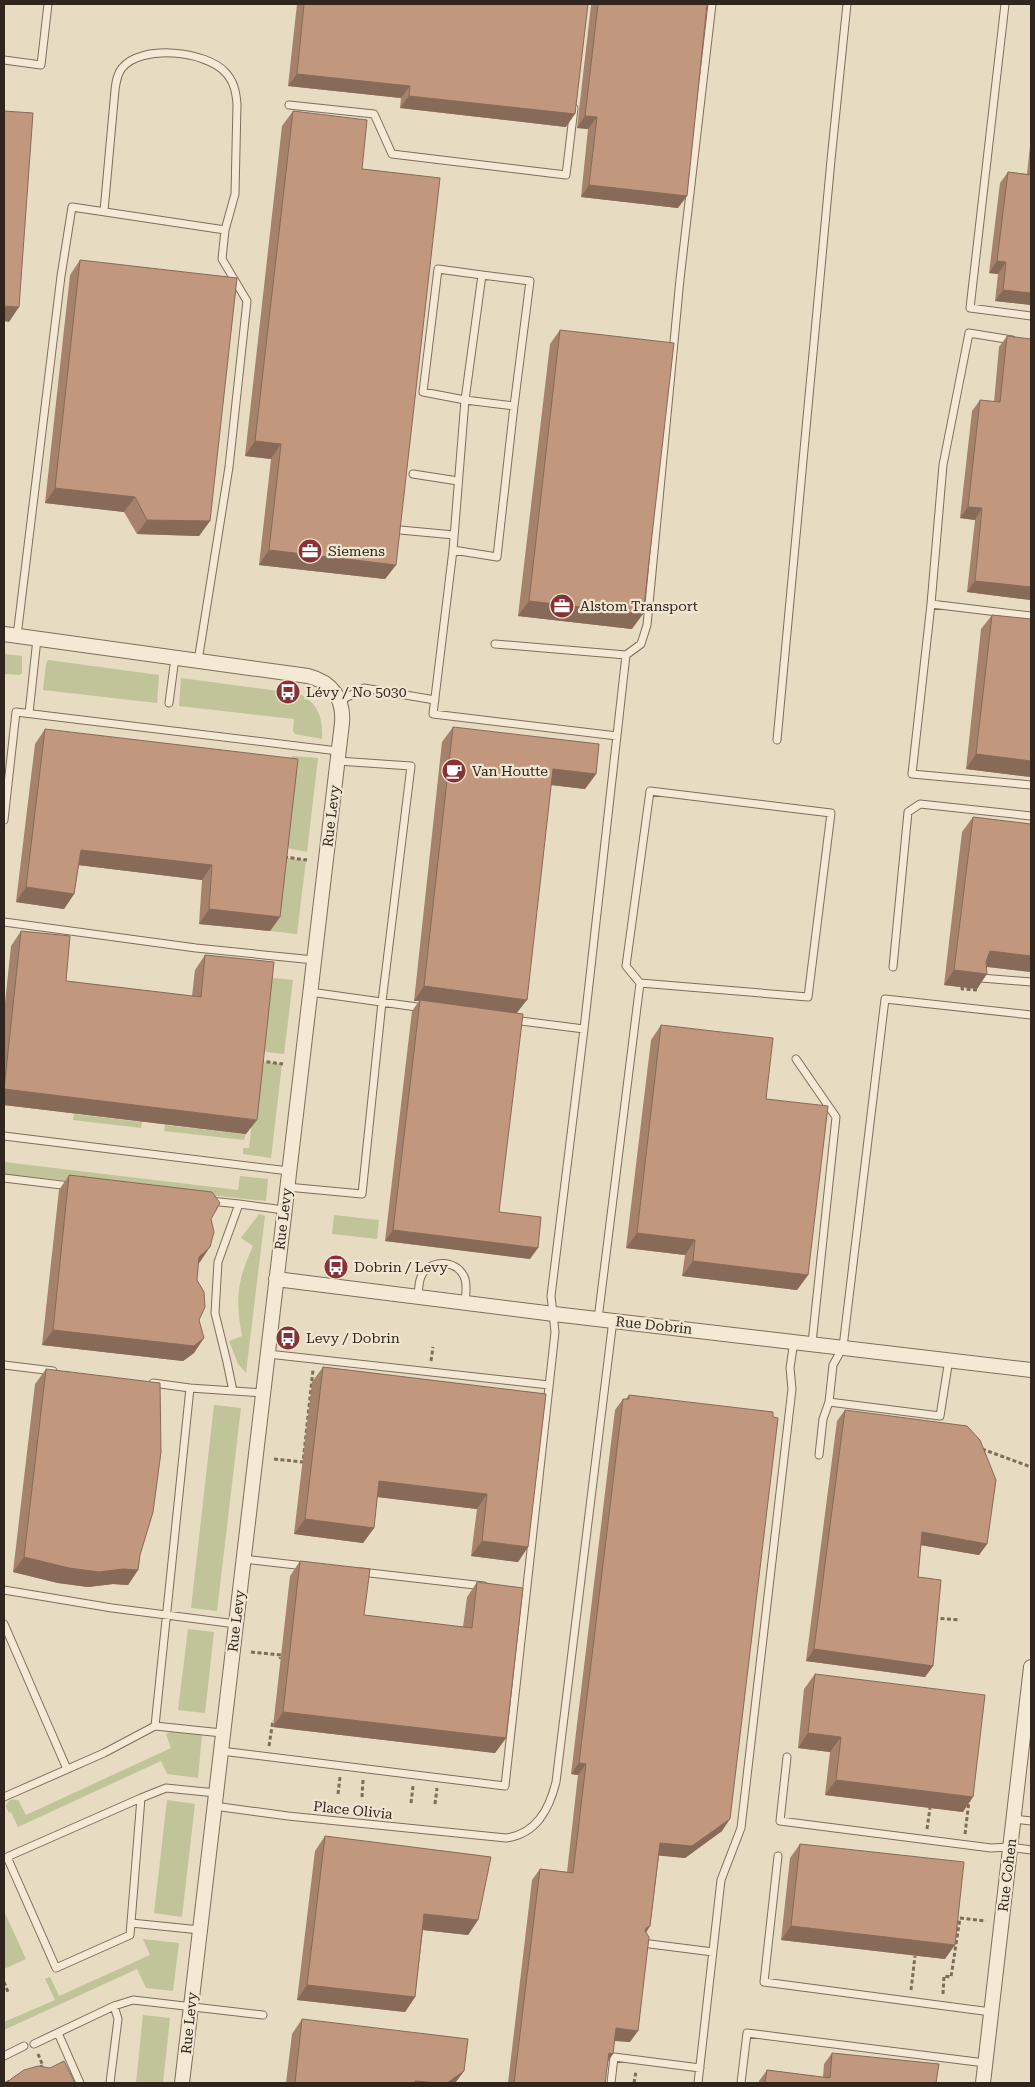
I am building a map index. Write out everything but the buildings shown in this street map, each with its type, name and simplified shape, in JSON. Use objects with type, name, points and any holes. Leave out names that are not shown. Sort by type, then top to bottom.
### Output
[{"type":"street","points":[[10,635],[316,678],[329,686],[340,701]]},
{"type":"street","name":"Rue Levy","points":[[182,2083],[338,756],[342,715],[340,701]]},
{"type":"street","name":"Rue Dobrin","points":[[276,1279],[1031,1370]]},
{"type":"street","name":"Rue Cohen","points":[[982,2083],[1030,1689],[1031,1667]]},
{"type":"lane","points":[[4,60],[41,65],[48,4]]},
{"type":"lane","points":[[495,644],[626,655],[640,644],[647,625],[680,279],[712,4]]},
{"type":"lane","points":[[777,740],[847,4]]},
{"type":"lane","points":[[1005,4],[970,308],[1031,316]]},
{"type":"lane","points":[[104,212],[115,90],[119,72],[125,64],[141,57],[157,54],[188,54],[204,58],[220,66],[230,78],[236,90],[237,104],[235,194],[224,230],[222,259],[247,301],[229,467],[198,661]]},
{"type":"lane","points":[[289,105],[374,114],[392,154],[566,175],[575,99]]},
{"type":"lane","points":[[10,635],[72,207],[224,230]]},
{"type":"lane","points":[[453,550],[497,557],[530,281],[438,269],[423,392],[465,400],[514,406]]},
{"type":"lane","points":[[482,275],[465,400],[453,550],[433,714],[617,736]]},
{"type":"lane","points":[[1022,342],[969,333],[943,465],[931,604],[912,774],[1031,785]]},
{"type":"lane","points":[[413,474],[458,481]]},
{"type":"lane","points":[[400,530],[454,535]]},
{"type":"lane","points":[[931,604],[1031,616]]},
{"type":"lane","points":[[29,713],[37,639]]},
{"type":"lane","points":[[221,1751],[506,1786],[555,1332],[551,1296],[584,1029],[626,655]]},
{"type":"lane","points":[[169,703],[175,658]]},
{"type":"lane","points":[[340,701],[364,688],[435,700]]},
{"type":"lane","points":[[4,820],[16,712],[411,766],[382,1002],[362,1194],[287,1187]]},
{"type":"lane","points":[[598,1318],[640,983],[626,966],[650,790],[831,813],[808,998],[640,983]]},
{"type":"lane","points":[[893,967],[908,812],[920,804],[1031,816]]},
{"type":"lane","points":[[4,922],[196,948],[314,960]]},
{"type":"lane","points":[[981,978],[1031,982]]},
{"type":"lane","points":[[310,992],[430,1009]]},
{"type":"lane","points":[[819,1455],[824,1419],[829,1402],[833,1365],[843,1347],[885,999],[1031,1016]]},
{"type":"lane","points":[[507,1019],[584,1029]]},
{"type":"lane","points":[[796,1059],[836,1117],[812,1343]]},
{"type":"lane","points":[[4,1136],[289,1171]]},
{"type":"lane","points":[[4,1178],[82,1187]]},
{"type":"lane","points":[[199,1200],[284,1210]]},
{"type":"lane","points":[[233,1391],[228,1362],[215,1313],[218,1262],[238,1204]]},
{"type":"lane","points":[[418,1296],[420,1279],[424,1272],[432,1266],[446,1263],[457,1267],[463,1275],[466,1302]]},
{"type":"lane","name":"Place Olivia","points":[[5,1857],[166,1788],[288,1816],[490,1837],[516,1836],[532,1829],[546,1811],[556,1782],[613,1320]]},
{"type":"lane","points":[[698,2083],[721,1880],[741,1828],[792,1389],[790,1368],[794,1341]]},
{"type":"lane","points":[[268,1354],[550,1385]]},
{"type":"lane","points":[[829,1402],[940,1416],[949,1359]]},
{"type":"lane","points":[[4,1365],[57,1372]]},
{"type":"lane","points":[[142,1382],[190,1388],[263,1393]]},
{"type":"lane","points":[[156,1726],[190,1388]]},
{"type":"lane","points":[[243,1559],[311,1567]]},
{"type":"lane","points":[[350,1571],[488,1587]]},
{"type":"lane","points":[[4,1590],[236,1624]]},
{"type":"lane","points":[[517,1590],[527,1591]]},
{"type":"lane","points":[[4,1624],[67,1769]]},
{"type":"lane","points":[[4,1797],[104,1752],[156,1726],[222,1733]]},
{"type":"lane","points":[[788,1757],[780,1821],[991,1848],[1010,1847],[1031,1850]]},
{"type":"lane","points":[[5,1857],[56,1968],[130,1935],[141,1798]]},
{"type":"lane","points":[[1014,1819],[1031,1821]]},
{"type":"lane","points":[[778,1856],[764,1982],[991,2012]]},
{"type":"lane","points":[[131,1923],[200,1930]]},
{"type":"lane","points":[[642,1943],[713,1952]]},
{"type":"lane","points":[[34,2044],[114,2006],[133,2000],[263,2015]]},
{"type":"lane","points":[[110,2083],[118,2019],[114,2006]]},
{"type":"lane","points":[[58,2033],[80,2083]]},
{"type":"lane","points":[[741,2083],[747,2033],[985,2063]]},
{"type":"lane","points":[[4,2056],[24,2046]]},
{"type":"lane","points":[[611,2083],[614,2058],[700,2068]]},
{"type":"path","points":[[279,856],[307,860]]},
{"type":"path","points":[[962,987],[962,989],[973,990]]},
{"type":"path","points":[[255,1060],[282,1064]]},
{"type":"path","points":[[274,1459],[303,1462],[313,1370]]},
{"type":"path","points":[[976,1449],[981,1449],[1031,1467]]},
{"type":"path","points":[[930,1617],[960,1620]]},
{"type":"path","points":[[251,1652],[281,1656],[280,1664]]},
{"type":"path","points":[[269,1747],[274,1718]]},
{"type":"path","points":[[965,1835],[969,1799]]},
{"type":"path","points":[[929,1814],[930,1808]]},
{"type":"path","points":[[955,1918],[981,1921]]},
{"type":"path","points":[[943,1995],[944,1976],[951,1977],[960,1918]]},
{"type":"path","points":[[913,1974],[915,1956]]},
{"type":"path","points":[[4,1982],[8,1992]]},
{"type":"path","points":[[36,2069],[44,2066],[39,2056]]},
{"type":"path","points":[[634,2083],[636,2069]]},
{"type":"path","points":[[6,2083],[13,2080]]},
{"type":"green space","points":[[4,654],[22,656],[22,673],[20,675],[4,674]]},
{"type":"green space","points":[[48,660],[159,675],[157,703],[43,690]]},
{"type":"green space","points":[[181,678],[300,694],[316,707],[322,725],[322,739],[295,734],[293,731],[294,719],[179,706]]},
{"type":"green space","points":[[293,756],[318,758],[307,852],[286,848],[289,765],[290,758]]},
{"type":"green space","points":[[288,858],[306,860],[297,934],[270,931],[278,864],[281,865]]},
{"type":"green space","points":[[264,977],[293,980],[284,1054],[266,1052],[261,1045]]},
{"type":"green space","points":[[263,1062],[282,1064],[271,1158],[243,1154],[243,1148],[249,1148],[258,1066]]},
{"type":"green space","points":[[74,1114],[142,1122],[141,1128],[73,1120]]},
{"type":"green space","points":[[165,1125],[246,1134],[244,1140],[164,1131]]},
{"type":"green space","points":[[4,1162],[238,1190],[240,1176],[268,1179],[266,1201],[4,1174]]},
{"type":"green space","points":[[259,1214],[265,1216],[246,1373],[238,1364],[229,1341],[242,1336],[238,1300],[239,1290],[253,1246],[241,1238]]},
{"type":"green space","points":[[334,1215],[379,1220],[377,1239],[332,1234]]},
{"type":"green space","points":[[214,1405],[241,1408],[217,1611],[191,1608]]},
{"type":"green space","points":[[188,1629],[214,1632],[205,1713],[178,1710]]},
{"type":"green space","points":[[175,1730],[202,1734],[198,1778],[167,1774],[161,1761],[18,1827],[11,1812],[9,1813],[6,1806],[11,1800],[18,1800],[26,1815],[171,1748],[166,1734]]},
{"type":"green space","points":[[167,1800],[195,1804],[182,1917],[154,1913]]},
{"type":"green space","points":[[4,1911],[26,1959],[4,1969]]},
{"type":"green space","points":[[143,1939],[179,1943],[173,1991],[146,1988],[137,1969],[4,2030],[4,2022],[55,2000],[45,1979],[50,1977],[59,1996],[150,1955]]},
{"type":"green space","points":[[143,2015],[170,2018],[163,2083],[136,2083]]},
{"type":"place","name":"Siemens","points":[[310,551]]},
{"type":"place","name":"Alstom Transport","points":[[562,606]]},
{"type":"place","name":"Lévy / No 5030","points":[[288,692]]},
{"type":"place","name":"Van Houtte","points":[[454,771]]},
{"type":"place","name":"Dobrin / Levy","points":[[336,1267]]},
{"type":"place","name":"Levy / Dobrin","points":[[288,1338]]}]
